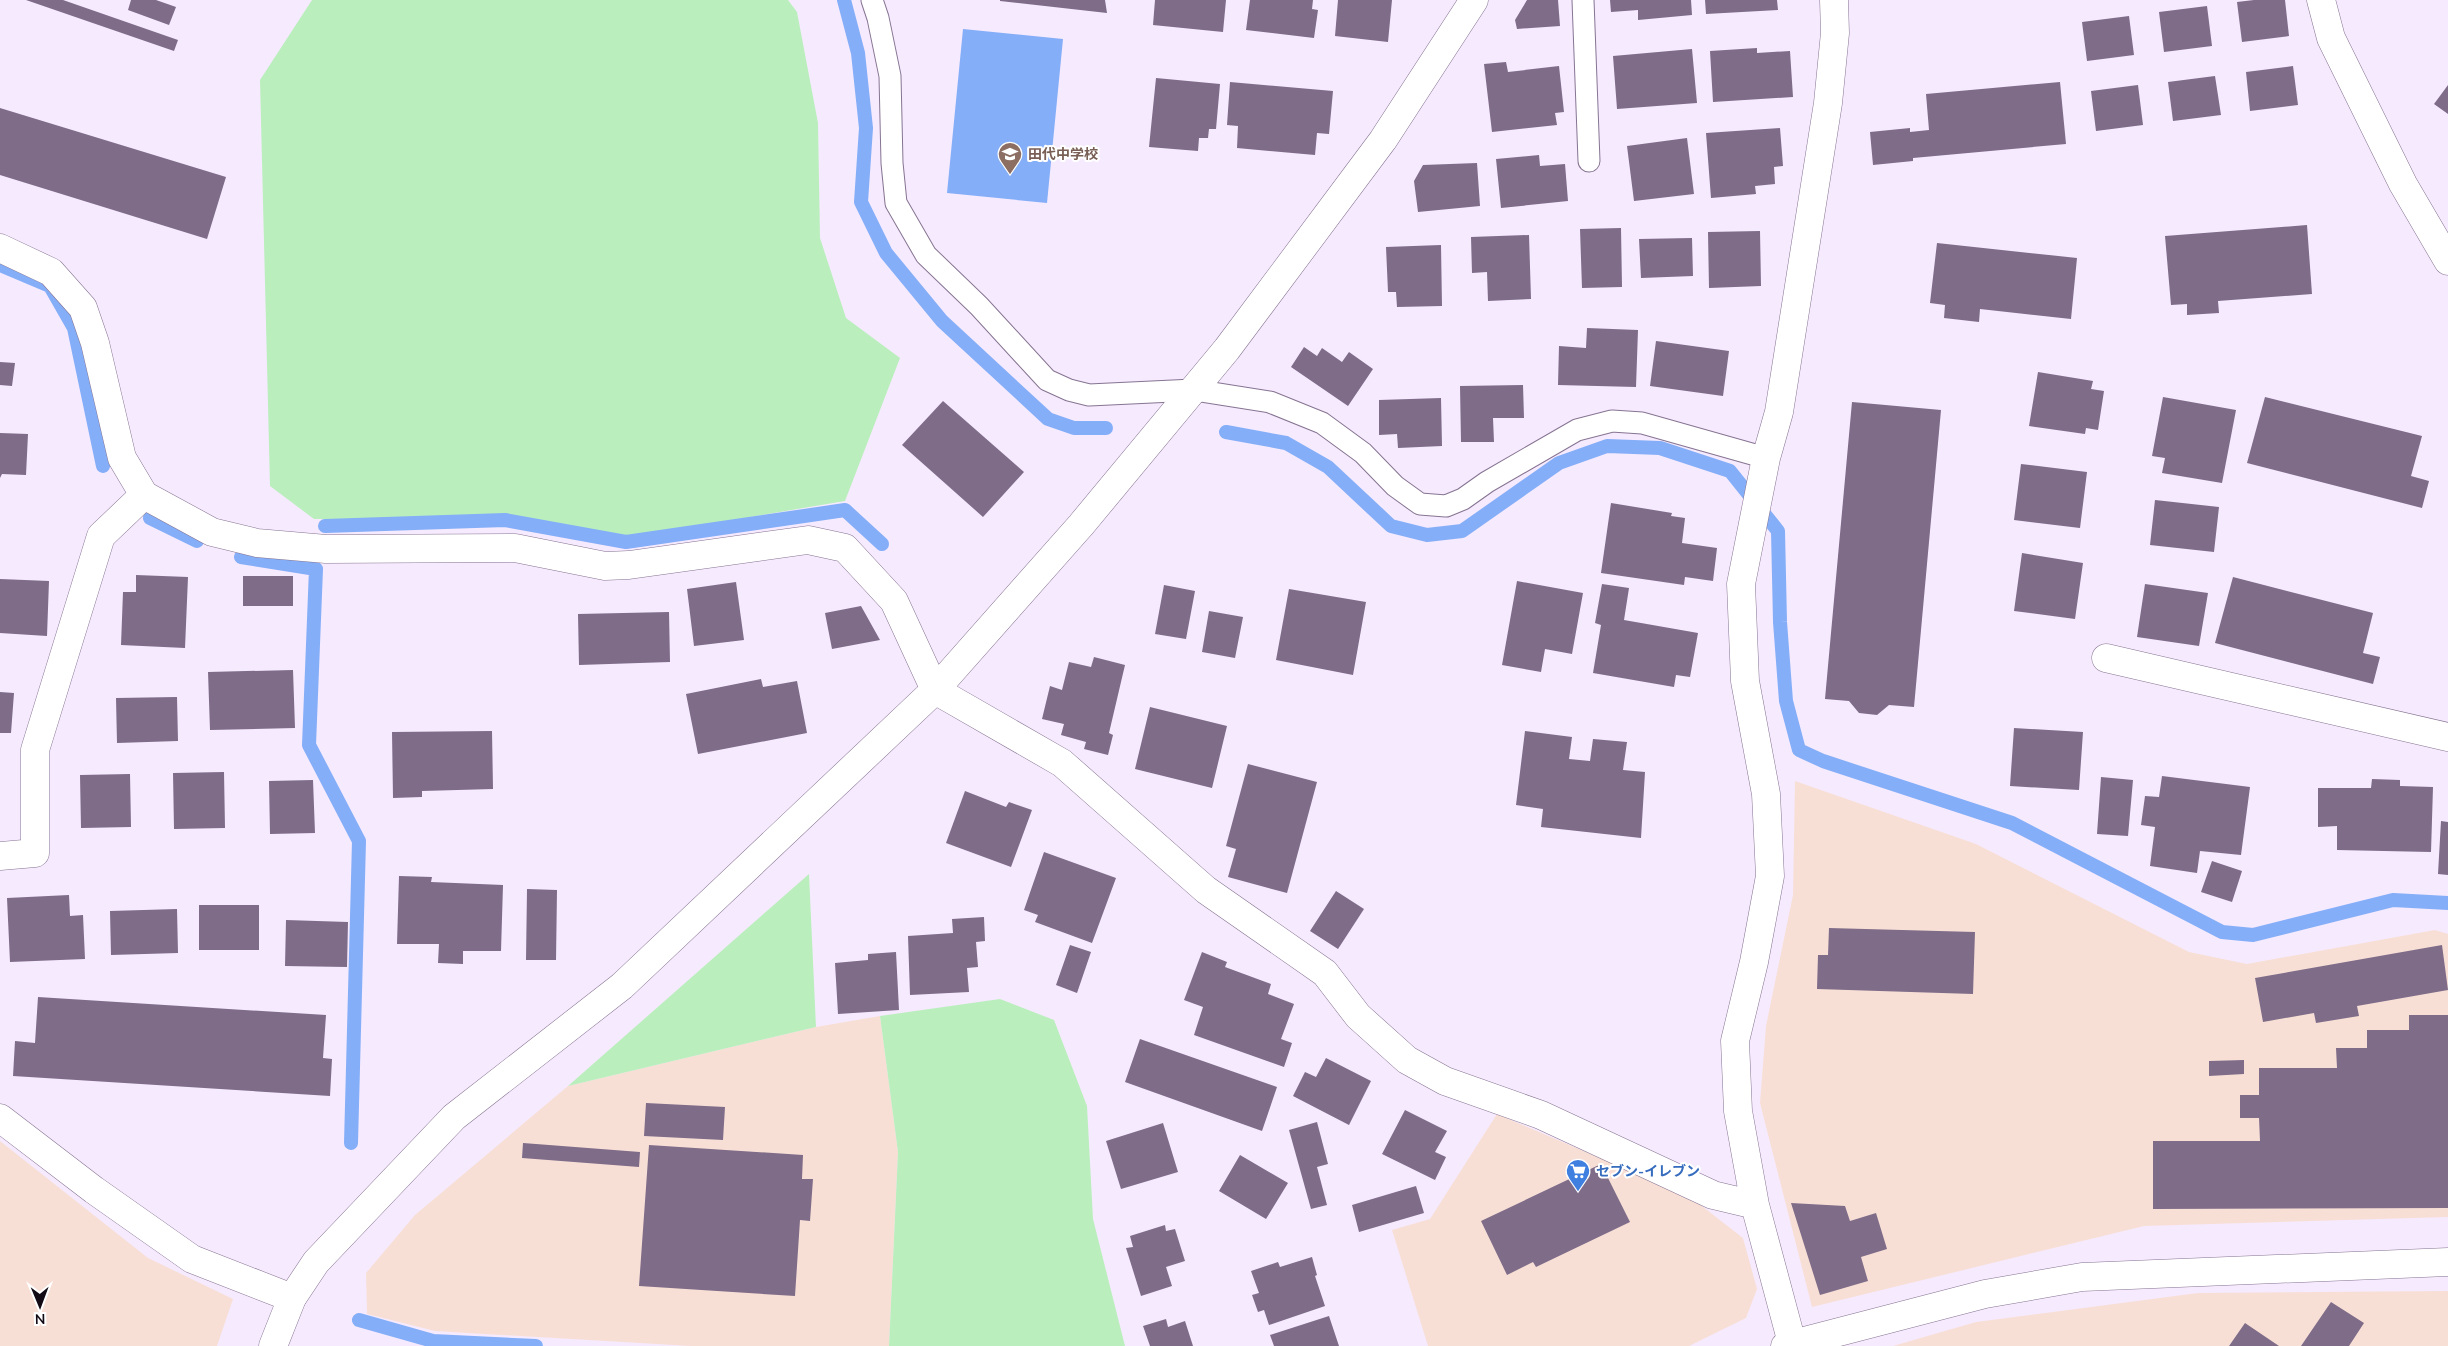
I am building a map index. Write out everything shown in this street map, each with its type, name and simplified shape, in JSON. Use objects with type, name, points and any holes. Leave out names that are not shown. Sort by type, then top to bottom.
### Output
[{"type":"street","points":[[273,1346],[292,1298],[316,1262],[454,1118],[622,986],[935,690],[1082,525],[1194,390],[1383,140],[1474,0]]},
{"type":"street","points":[[1834,0],[1835,33],[1828,103],[1779,412],[1766,458],[1750,530],[1741,584],[1745,681],[1766,794],[1770,876],[1754,962],[1735,1041],[1738,1111],[1755,1205],[1788,1344],[1985,1294],[2082,1277],[2448,1262]]},
{"type":"street","points":[[2321,0],[2331,38],[2403,184],[2448,261]]},
{"type":"street","points":[[0,248],[51,272],[82,308],[95,343],[122,458],[144,494],[212,532],[257,543],[326,549],[515,548],[605,566],[629,565],[808,540],[845,548],[894,601],[935,690],[1062,763],[1206,890],[1324,973],[1358,1016],[1407,1060],[1445,1081],[1541,1115],[1713,1195],[1755,1205]]},
{"type":"street","points":[[0,856],[35,853],[35,750],[101,536],[144,494]]},
{"type":"street","points":[[2106,658],[2448,737]]},
{"type":"street","points":[[0,1118],[94,1190],[192,1259],[292,1298]]},
{"type":"lane","points":[[872,0],[878,18],[890,76],[892,163],[896,203],[926,255],[979,306],[1047,380],[1069,390],[1089,395],[1194,390],[1270,402],[1322,423],[1364,453],[1395,486],[1420,504],[1446,506],[1463,499],[1487,482],[1577,430],[1612,421],[1642,423],[1766,458]]},
{"type":"lane","points":[[1583,0],[1589,161]]},
{"type":"shaded area","points":[[1795,781],[1976,844],[2189,952],[2247,964],[2435,930],[2448,934],[2448,1217],[2144,1226],[1812,1307],[1760,1103],[1766,1026],[1793,895]]},
{"type":"shaded area","points":[[880,1016],[898,1152],[889,1346],[691,1346],[435,1331],[367,1314],[366,1273],[415,1215],[568,1086],[816,1027]]},
{"type":"shaded area","points":[[1497,1114],[1689,1196],[1743,1238],[1757,1289],[1746,1318],[1689,1346],[1428,1346],[1392,1230],[1430,1219]]},
{"type":"shaded area","points":[[0,1141],[148,1258],[233,1299],[217,1346],[0,1346]]},
{"type":"shaded area","points":[[2448,1291],[2448,1346],[1893,1346],[1976,1322],[2198,1293]]},
{"type":"green space","points":[[312,0],[788,0],[797,12],[818,123],[820,238],[846,318],[900,358],[845,501],[631,537],[512,519],[314,519],[270,486],[260,80]]},
{"type":"green space","points":[[809,874],[816,1027],[568,1086]]},
{"type":"green space","points":[[1000,999],[1054,1020],[1087,1106],[1093,1219],[1125,1346],[889,1346],[898,1152],[880,1016]]},
{"type":"water","points":[[963,29],[1063,39],[1047,203],[947,193]]},
{"type":"building","points":[[26,0],[63,0],[178,40],[174,51]]},
{"type":"building","points":[[131,0],[156,0],[176,7],[169,25],[128,10]]},
{"type":"building","points":[[1105,0],[1107,13],[1000,1]]},
{"type":"building","points":[[1155,0],[1226,0],[1223,32],[1153,25]]},
{"type":"building","points":[[1250,0],[1313,0],[1312,9],[1318,10],[1314,38],[1246,30]]},
{"type":"building","points":[[1338,0],[1392,0],[1388,42],[1335,36]]},
{"type":"building","points":[[1527,0],[1558,0],[1560,26],[1517,29],[1515,20]]},
{"type":"building","points":[[1610,0],[1691,0],[1692,15],[1638,20],[1638,10],[1611,12]]},
{"type":"building","points":[[1705,0],[1777,0],[1778,10],[1706,14]]},
{"type":"building","points":[[2285,0],[2289,36],[2242,42],[2237,2]]},
{"type":"building","points":[[2207,6],[2212,46],[2164,52],[2159,12]]},
{"type":"building","points":[[2129,16],[2134,55],[2087,61],[2082,22]]},
{"type":"building","points":[[1757,48],[1757,53],[1790,51],[1793,97],[1713,102],[1710,51]]},
{"type":"building","points":[[1692,49],[1697,103],[1617,109],[1613,56]]},
{"type":"building","points":[[1506,62],[1508,72],[1559,66],[1564,112],[1555,113],[1557,125],[1492,132],[1484,64]]},
{"type":"building","points":[[2293,66],[2298,105],[2250,111],[2246,72]]},
{"type":"building","points":[[2215,76],[2221,115],[2173,121],[2168,82]]},
{"type":"building","points":[[1156,78],[1220,84],[1216,129],[1209,129],[1208,138],[1199,138],[1198,151],[1149,147]]},
{"type":"building","points":[[1230,82],[1333,91],[1329,134],[1317,133],[1315,155],[1237,148],[1238,126],[1227,125]]},
{"type":"building","points":[[2060,82],[2066,144],[1913,158],[1913,161],[1873,165],[1870,132],[1910,128],[1910,132],[1929,130],[1926,94]]},
{"type":"building","points":[[2138,85],[2143,125],[2096,131],[2091,91]]},
{"type":"building","points":[[2448,85],[2448,114],[2434,104]]},
{"type":"building","points":[[0,108],[226,177],[207,239],[0,175]]},
{"type":"building","points":[[1780,128],[1783,166],[1774,167],[1775,184],[1755,186],[1756,194],[1711,198],[1706,133]]},
{"type":"building","points":[[1687,138],[1694,194],[1634,201],[1627,146]]},
{"type":"building","points":[[1539,155],[1540,166],[1565,164],[1568,201],[1501,208],[1496,159]]},
{"type":"building","points":[[1477,163],[1480,206],[1418,212],[1414,181],[1423,165]]},
{"type":"building","points":[[2307,225],[2312,294],[2218,301],[2219,313],[2187,315],[2187,304],[2171,305],[2165,236]]},
{"type":"building","points":[[1621,228],[1622,287],[1582,288],[1580,229]]},
{"type":"building","points":[[1760,231],[1761,286],[1709,288],[1708,232]]},
{"type":"building","points":[[1529,235],[1531,299],[1488,301],[1487,272],[1472,273],[1471,237]]},
{"type":"building","points":[[1692,238],[1693,276],[1641,278],[1639,239]]},
{"type":"building","points":[[1937,243],[2077,258],[2071,319],[1980,309],[1979,322],[1944,318],[1945,305],[1930,303]]},
{"type":"building","points":[[1441,245],[1442,306],[1397,307],[1396,292],[1388,292],[1386,247]]},
{"type":"building","points":[[1587,328],[1638,330],[1636,387],[1558,385],[1559,346],[1586,348]]},
{"type":"building","points":[[1656,341],[1729,351],[1723,396],[1650,386]]},
{"type":"building","points":[[1304,347],[1317,356],[1322,348],[1342,362],[1349,352],[1373,369],[1348,406],[1291,367]]},
{"type":"building","points":[[0,362],[15,363],[12,386],[0,385]]},
{"type":"building","points":[[2038,372],[2093,381],[2091,389],[2104,391],[2098,430],[2086,428],[2085,434],[2029,426]]},
{"type":"building","points":[[1523,385],[1524,418],[1493,418],[1494,442],[1461,442],[1460,386]]},
{"type":"building","points":[[2163,397],[2236,410],[2222,483],[2162,473],[2165,458],[2152,456]]},
{"type":"building","points":[[2265,397],[2422,436],[2411,476],[2429,481],[2422,508],[2247,463]]},
{"type":"building","points":[[1441,398],[1442,446],[1398,448],[1397,434],[1379,435],[1379,400]]},
{"type":"building","points":[[943,401],[1024,472],[983,517],[902,445]]},
{"type":"building","points":[[1852,402],[1941,410],[1914,707],[1889,705],[1877,715],[1859,713],[1849,701],[1825,699]]},
{"type":"building","points":[[0,433],[28,434],[26,475],[2,474],[0,478]]},
{"type":"building","points":[[2021,464],[2087,472],[2080,528],[2014,520]]},
{"type":"building","points":[[2155,500],[2219,507],[2214,552],[2150,545]]},
{"type":"building","points":[[1611,503],[1672,513],[1671,516],[1685,518],[1682,543],[1717,548],[1713,581],[1685,577],[1684,585],[1601,573]]},
{"type":"building","points":[[2022,553],[2083,563],[2075,619],[2014,611]]},
{"type":"building","points":[[136,575],[188,577],[185,648],[121,645],[123,592],[136,592]]},
{"type":"building","points":[[243,576],[293,576],[293,606],[243,606]]},
{"type":"building","points":[[2233,577],[2373,613],[2363,653],[2380,657],[2373,684],[2215,643]]},
{"type":"building","points":[[0,579],[49,581],[47,636],[0,633]]},
{"type":"building","points":[[1517,581],[1583,593],[1572,654],[1545,649],[1541,672],[1502,665]]},
{"type":"building","points":[[736,582],[744,640],[694,646],[687,589]]},
{"type":"building","points":[[1602,584],[1629,588],[1624,620],[1698,633],[1690,677],[1676,675],[1674,687],[1593,673],[1601,625],[1595,623]]},
{"type":"building","points":[[2145,584],[2208,593],[2199,646],[2137,637]]},
{"type":"building","points":[[1164,585],[1195,591],[1186,639],[1155,634]]},
{"type":"building","points":[[1289,589],[1366,602],[1353,675],[1276,660]]},
{"type":"building","points":[[861,606],[880,640],[832,649],[825,613]]},
{"type":"building","points":[[1209,611],[1243,617],[1235,658],[1202,652]]},
{"type":"building","points":[[669,612],[670,662],[579,665],[578,614]]},
{"type":"building","points":[[1094,657],[1125,665],[1109,733],[1113,735],[1108,755],[1084,749],[1086,742],[1061,735],[1064,724],[1042,719],[1050,686],[1062,690],[1069,662],[1091,667]]},
{"type":"building","points":[[293,670],[295,728],[210,730],[208,672]]},
{"type":"building","points":[[761,679],[763,687],[797,681],[807,733],[698,754],[686,694]]},
{"type":"building","points":[[0,692],[14,693],[11,733],[0,733]]},
{"type":"building","points":[[177,697],[178,741],[117,743],[116,698]]},
{"type":"building","points":[[1150,707],[1227,726],[1212,788],[1135,769]]},
{"type":"building","points":[[2014,728],[2083,732],[2079,790],[2010,786]]},
{"type":"building","points":[[492,731],[493,789],[422,791],[422,797],[393,798],[392,732]]},
{"type":"building","points":[[1525,731],[1572,737],[1569,759],[1590,761],[1593,739],[1627,742],[1623,770],[1645,772],[1641,838],[1541,827],[1543,809],[1516,805]]},
{"type":"building","points":[[1248,764],[1317,782],[1287,893],[1228,877],[1236,849],[1226,846]]},
{"type":"building","points":[[224,772],[225,828],[174,829],[173,773]]},
{"type":"building","points":[[130,774],[131,827],[81,828],[80,775]]},
{"type":"building","points":[[2162,776],[2250,787],[2241,855],[2200,851],[2197,873],[2150,866],[2155,827],[2141,825],[2145,796],[2159,797]]},
{"type":"building","points":[[2101,777],[2133,780],[2128,836],[2097,834]]},
{"type":"building","points":[[2372,779],[2400,780],[2400,786],[2433,787],[2431,852],[2337,850],[2337,826],[2318,827],[2318,788],[2371,788]]},
{"type":"building","points":[[313,780],[315,833],[270,834],[269,781]]},
{"type":"building","points":[[965,791],[1006,807],[1009,802],[1032,810],[1011,867],[946,843]]},
{"type":"building","points":[[2441,821],[2448,822],[2448,875],[2438,874]]},
{"type":"building","points":[[1044,852],[1116,878],[1092,943],[1035,922],[1038,915],[1024,910]]},
{"type":"building","points":[[2212,861],[2242,871],[2232,902],[2201,892]]},
{"type":"building","points":[[399,876],[432,877],[431,882],[503,885],[501,951],[463,951],[463,964],[438,963],[439,944],[397,944]]},
{"type":"building","points":[[527,889],[557,890],[556,960],[526,960]]},
{"type":"building","points":[[1336,891],[1364,909],[1338,949],[1310,931]]},
{"type":"building","points":[[69,895],[70,916],[83,915],[85,959],[10,962],[7,898]]},
{"type":"building","points":[[199,905],[259,905],[259,950],[199,950]]},
{"type":"building","points":[[177,909],[178,953],[111,955],[110,911]]},
{"type":"building","points":[[984,917],[985,941],[976,942],[978,967],[967,968],[969,992],[910,995],[908,936],[953,933],[952,919]]},
{"type":"building","points":[[286,920],[348,922],[347,967],[285,966]]},
{"type":"building","points":[[1829,928],[1975,932],[1973,994],[1817,989],[1818,955],[1828,955]]},
{"type":"building","points":[[1070,945],[1091,952],[1077,993],[1056,985]]},
{"type":"building","points":[[2442,945],[2448,990],[2357,1006],[2359,1016],[2316,1023],[2314,1013],[2263,1022],[2255,978]]},
{"type":"building","points":[[896,952],[899,1010],[838,1014],[835,963],[868,960],[868,954]]},
{"type":"building","points":[[1202,952],[1227,962],[1225,967],[1271,984],[1268,994],[1294,1004],[1281,1039],[1292,1043],[1284,1067],[1194,1035],[1203,1007],[1184,1000]]},
{"type":"building","points":[[38,997],[326,1015],[323,1058],[332,1059],[330,1096],[13,1076],[15,1041],[35,1043]]},
{"type":"building","points":[[2409,1015],[2448,1015],[2448,1208],[2153,1209],[2153,1141],[2260,1141],[2259,1118],[2240,1118],[2240,1095],[2259,1095],[2259,1068],[2337,1068],[2336,1048],[2367,1048],[2367,1030],[2409,1030]]},
{"type":"building","points":[[1140,1039],[1277,1087],[1262,1131],[1125,1082]]},
{"type":"building","points":[[1326,1058],[1371,1081],[1349,1125],[1293,1096],[1305,1072],[1316,1077]]},
{"type":"building","points":[[2244,1060],[2244,1074],[2209,1076],[2209,1061]]},
{"type":"building","points":[[646,1103],[725,1107],[723,1140],[644,1136]]},
{"type":"building","points":[[1405,1110],[1447,1131],[1435,1152],[1446,1157],[1435,1180],[1382,1154]]},
{"type":"building","points":[[1317,1122],[1328,1164],[1317,1167],[1327,1205],[1311,1209],[1289,1130]]},
{"type":"building","points":[[1163,1123],[1178,1172],[1121,1189],[1106,1141]]},
{"type":"building","points":[[523,1143],[640,1152],[639,1167],[522,1158]]},
{"type":"building","points":[[649,1145],[803,1155],[802,1179],[813,1179],[810,1221],[800,1220],[795,1296],[639,1286]]},
{"type":"building","points":[[1240,1155],[1288,1183],[1266,1219],[1219,1191]]},
{"type":"building","name":"セブン-イレブン","points":[[1601,1164],[1630,1222],[1536,1267],[1533,1262],[1507,1275],[1481,1221]]},
{"type":"building","points":[[1416,1186],[1424,1213],[1359,1232],[1352,1205]]},
{"type":"building","points":[[1791,1203],[1845,1206],[1850,1221],[1876,1213],[1887,1249],[1861,1257],[1868,1281],[1820,1295]]},
{"type":"building","points":[[1165,1225],[1166,1231],[1175,1229],[1185,1261],[1166,1267],[1172,1286],[1141,1296],[1126,1248],[1133,1247],[1130,1236]]},
{"type":"building","points":[[1312,1257],[1317,1275],[1315,1276],[1325,1306],[1269,1325],[1264,1310],[1258,1312],[1252,1295],[1259,1293],[1251,1271],[1278,1262],[1280,1267]]},
{"type":"building","points":[[2331,1302],[2364,1323],[2349,1346],[2301,1346]]},
{"type":"building","points":[[1329,1316],[1339,1346],[1274,1346],[1270,1335]]},
{"type":"building","points":[[1166,1319],[1168,1327],[1185,1321],[1193,1346],[1150,1346],[1143,1326]]},
{"type":"building","points":[[2245,1323],[2279,1346],[2229,1346]]},
{"type":"waterway","points":[[844,0],[858,53],[866,128],[861,202],[886,253],[942,321],[1048,419],[1074,428],[1106,428]]},
{"type":"waterway","points":[[0,265],[50,286],[74,328],[103,466]]},
{"type":"waterway","points":[[1226,432],[1286,443],[1328,467],[1391,526],[1427,535],[1462,531],[1559,463],[1607,446],[1660,448],[1730,471],[1778,531],[1780,622],[1786,701],[1799,750],[1823,761],[2012,823],[2222,932],[2253,935],[2393,900],[2448,903]]},
{"type":"waterway","points":[[325,526],[505,520],[626,542],[845,510],[882,544]]},
{"type":"waterway","points":[[150,518],[197,541]]},
{"type":"waterway","points":[[241,557],[316,569],[309,745],[359,841],[351,1143]]},
{"type":"waterway","points":[[359,1320],[433,1341],[536,1346]]},
{"type":"place","name":"田代中学校","points":[[1010,175]]},
{"type":"place","name":"セブン-イレブン","points":[[1578,1192]]}]
